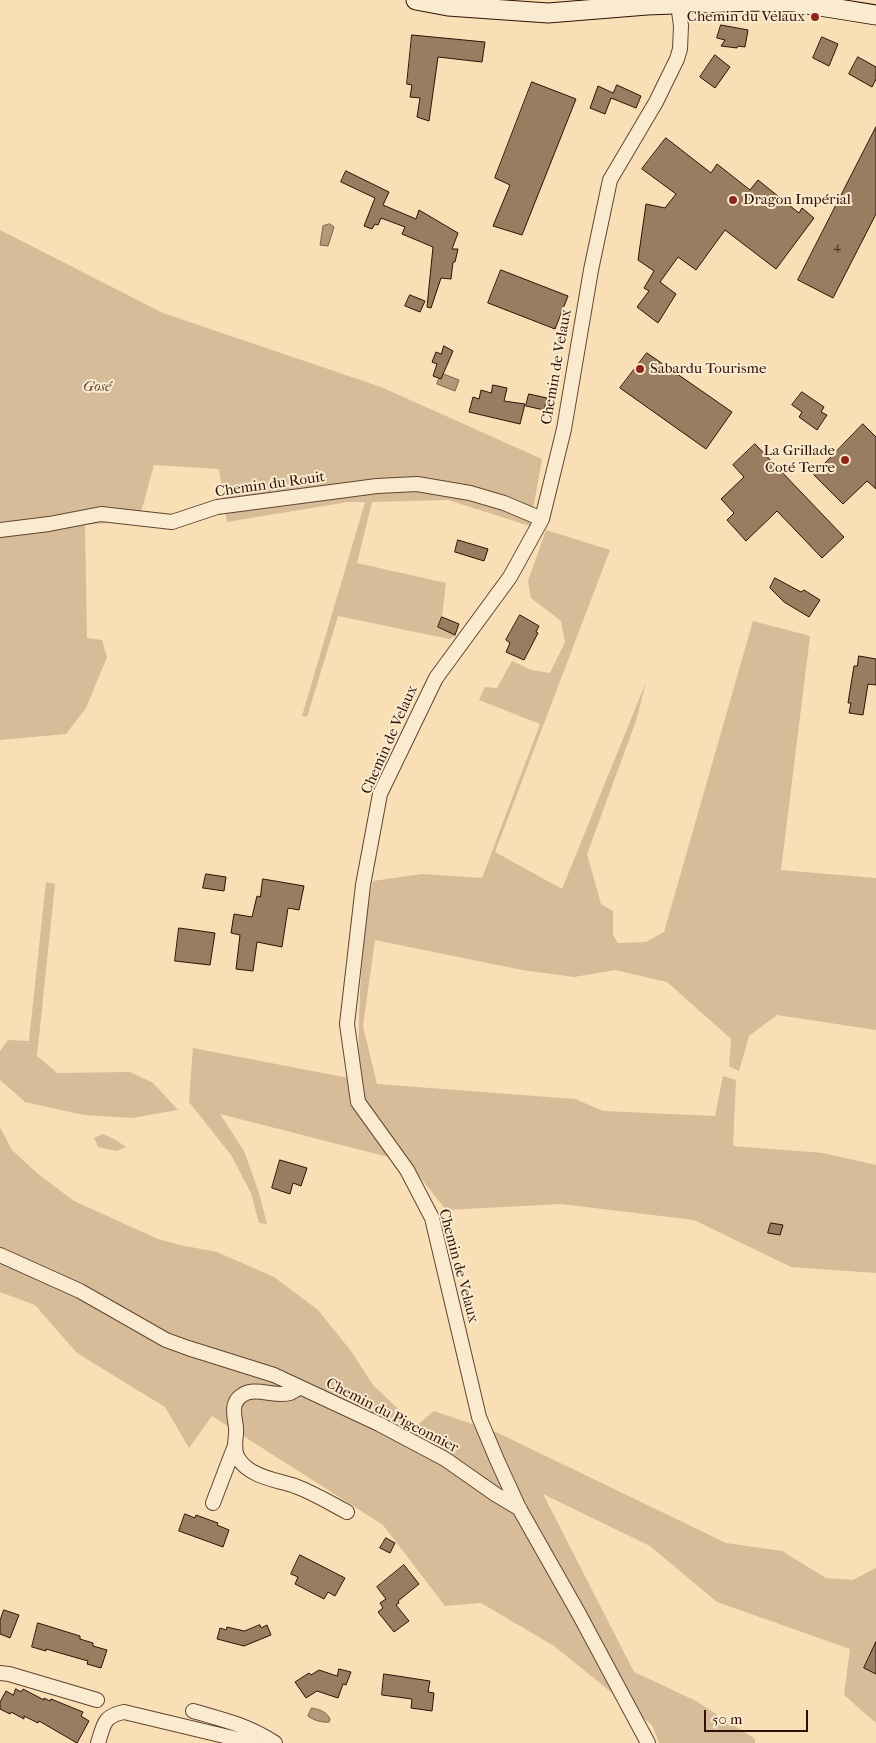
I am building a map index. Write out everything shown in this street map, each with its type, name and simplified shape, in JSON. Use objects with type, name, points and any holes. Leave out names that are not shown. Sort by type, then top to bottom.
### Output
[{"type":"main road","points":[[416,0],[448,6],[548,13],[626,6],[752,1],[794,2],[876,15]]},
{"type":"main road","points":[[521,0],[555,0]]},
{"type":"street","name":"Chemin de Velaux","points":[[520,1509],[479,1417],[432,1218],[407,1170],[358,1102],[347,1024],[363,885],[380,794],[436,678],[510,577],[542,519],[564,429],[590,270],[610,180],[656,102],[677,59],[680,49],[678,4]]},
{"type":"street","name":"Chemin du Rouit","points":[[0,530],[49,524],[101,514],[172,522],[217,508],[377,486],[417,484],[470,493],[504,503],[542,519]]},
{"type":"street","name":"Chemin du Pigeonnier","points":[[0,1254],[80,1291],[166,1340],[274,1375],[379,1424],[444,1459],[520,1509],[648,1743]]},
{"type":"street","points":[[213,1503],[234,1448],[236,1428],[234,1412],[236,1402],[242,1394],[252,1392],[289,1394],[300,1387]]},
{"type":"street","points":[[234,1448],[238,1459],[259,1475],[295,1486],[347,1512]]},
{"type":"street","points":[[0,1673],[97,1700]]},
{"type":"street","points":[[193,1711],[245,1726],[275,1743]]},
{"type":"street","points":[[98,1743],[105,1720],[113,1714],[124,1712],[209,1738],[254,1743]]},
{"type":"green space","name":"Gosé","points":[[0,230],[163,313],[381,387],[542,459],[530,526],[448,500],[372,502],[357,563],[446,583],[442,617],[438,627],[457,636],[449,639],[338,616],[307,717],[302,716],[365,502],[348,502],[227,522],[219,469],[154,465],[138,523],[118,522],[85,525],[87,638],[102,640],[107,657],[86,708],[66,734],[0,740]]},
{"type":"green space","points":[[546,530],[610,550],[495,852],[562,889],[646,682],[636,721],[587,854],[601,904],[613,911],[613,935],[618,943],[646,942],[664,932],[753,621],[810,636],[781,870],[876,878],[876,1030],[777,1015],[749,1036],[739,1071],[729,1066],[731,1039],[667,982],[615,970],[574,977],[522,970],[375,940],[363,1026],[377,1084],[575,1099],[603,1111],[715,1116],[723,1076],[736,1080],[733,1146],[823,1153],[876,1165],[876,1273],[791,1267],[694,1220],[561,1204],[446,1210],[408,1162],[220,1114],[244,1151],[259,1193],[267,1224],[259,1223],[251,1193],[231,1155],[189,1102],[193,1048],[359,1080],[361,976],[366,919],[373,881],[422,874],[482,878],[540,724],[479,700],[485,687],[497,688],[512,661],[531,670],[550,673],[565,642],[561,621],[531,598],[528,581]]},
{"type":"green space","points":[[46,882],[55,884],[37,1056],[57,1073],[130,1072],[153,1083],[178,1110],[132,1118],[84,1115],[25,1102],[0,1080],[0,1051],[8,1040],[29,1041]]},
{"type":"green space","points":[[0,1127],[12,1150],[38,1174],[74,1201],[158,1239],[217,1252],[274,1277],[318,1310],[351,1351],[373,1385],[416,1426],[434,1411],[498,1433],[726,1543],[782,1551],[826,1578],[853,1580],[876,1568],[876,1723],[844,1695],[850,1649],[717,1602],[650,1546],[543,1494],[634,1672],[696,1701],[755,1739],[755,1743],[659,1743],[652,1725],[554,1646],[481,1603],[445,1606],[383,1525],[212,1416],[189,1448],[165,1407],[77,1353],[35,1305],[0,1292]]},
{"type":"green space","points":[[103,1134],[126,1147],[117,1151],[98,1147],[94,1138]]},
{"type":"shaded area","points":[[330,224],[334,227],[328,246],[320,245],[323,226]]},
{"type":"shaded area","points":[[441,373],[459,380],[455,391],[437,384]]},
{"type":"shaded area","points":[[312,1708],[325,1713],[330,1719],[329,1722],[318,1721],[308,1716]]},
{"type":"building","points":[[721,25],[748,30],[745,47],[721,46],[725,40],[717,38]]},
{"type":"building","points":[[412,35],[485,42],[482,62],[438,57],[429,121],[417,117],[420,98],[410,97],[412,85],[407,84]]},
{"type":"building","points":[[822,37],[838,44],[829,66],[813,58]]},
{"type":"building","points":[[715,55],[730,67],[715,88],[700,77]]},
{"type":"building","points":[[858,57],[876,67],[876,79],[872,87],[849,74]]},
{"type":"building","points":[[532,82],[576,99],[522,235],[493,226],[510,185],[495,178]]},
{"type":"building","points":[[617,85],[641,96],[636,108],[611,98],[605,114],[590,108],[598,86],[613,93]]},
{"type":"building","points":[[876,127],[876,214],[833,298],[798,280]]},
{"type":"building","name":"Dragon Impérial","points":[[666,138],[711,173],[717,164],[750,190],[758,180],[799,213],[802,208],[814,218],[776,269],[725,230],[696,270],[678,257],[660,282],[676,294],[658,323],[637,307],[649,291],[644,288],[654,271],[638,260],[646,204],[665,208],[676,194],[642,169]]},
{"type":"building","points":[[346,171],[389,192],[383,205],[416,219],[419,210],[458,233],[452,249],[458,249],[455,262],[453,262],[451,279],[441,278],[431,308],[427,307],[433,247],[402,234],[405,227],[381,218],[378,225],[375,224],[372,229],[364,226],[375,198],[341,182]]},
{"type":"building","points":[[501,270],[568,296],[555,329],[488,303]]},
{"type":"building","points":[[410,295],[425,301],[420,312],[405,306]]},
{"type":"building","points":[[444,346],[453,351],[441,379],[433,376],[437,364],[432,362],[436,352],[441,354]]},
{"type":"building","points":[[647,353],[732,412],[706,449],[620,388]]},
{"type":"building","points":[[493,385],[507,388],[504,401],[525,404],[520,424],[469,412],[473,397],[479,399],[481,390],[491,393]]},
{"type":"building","points":[[802,392],[824,407],[821,412],[827,415],[817,430],[799,417],[802,412],[792,405]]},
{"type":"building","points":[[529,394],[547,398],[544,410],[526,406]]},
{"type":"building","name":"La Grillade Coté Terre","points":[[863,424],[876,437],[876,489],[867,481],[843,504],[814,475]]},
{"type":"building","points":[[755,444],[844,537],[822,558],[777,511],[746,541],[727,520],[734,513],[721,499],[744,477],[733,465]]},
{"type":"building","points":[[458,540],[488,549],[484,561],[455,552]]},
{"type":"building","points":[[775,578],[801,592],[804,590],[820,600],[809,617],[784,602],[770,588]]},
{"type":"building","points":[[520,615],[539,626],[536,632],[538,633],[524,660],[506,652],[510,643],[506,640]]},
{"type":"building","points":[[442,617],[459,624],[455,635],[438,627]]},
{"type":"building","points":[[859,656],[876,659],[876,685],[868,684],[863,715],[849,713],[851,703],[848,703],[854,666],[857,666]]},
{"type":"building","points":[[206,874],[226,877],[224,891],[203,888]]},
{"type":"building","points":[[263,879],[304,886],[299,910],[288,908],[282,947],[257,942],[253,971],[236,969],[240,935],[231,933],[234,914],[252,917],[257,896],[260,897]]},
{"type":"building","points":[[179,928],[215,933],[210,965],[175,961]]},
{"type":"building","points":[[280,1160],[307,1168],[301,1186],[293,1183],[290,1194],[272,1188]]},
{"type":"building","points":[[771,1223],[783,1225],[780,1235],[768,1233]]},
{"type":"building","points":[[185,1514],[195,1518],[196,1515],[218,1523],[217,1525],[229,1530],[223,1547],[179,1531]]},
{"type":"building","points":[[386,1538],[395,1543],[390,1553],[380,1548]]},
{"type":"building","points":[[300,1555],[345,1578],[335,1596],[328,1592],[324,1599],[295,1584],[298,1577],[291,1574]]},
{"type":"building","points":[[404,1565],[419,1584],[398,1601],[399,1603],[396,1605],[409,1621],[394,1632],[378,1612],[383,1608],[380,1603],[386,1599],[377,1587]]},
{"type":"building","points":[[4,1610],[19,1615],[10,1638],[0,1634],[0,1621]]},
{"type":"building","points":[[38,1623],[80,1636],[80,1639],[93,1643],[93,1646],[107,1650],[101,1668],[87,1664],[88,1661],[32,1647]]},
{"type":"building","points":[[260,1625],[261,1628],[267,1625],[271,1635],[244,1646],[217,1639],[220,1628],[226,1630],[227,1627],[244,1631]]},
{"type":"building","points":[[876,1642],[876,1674],[864,1668]]},
{"type":"building","points":[[339,1669],[351,1672],[346,1685],[343,1684],[338,1698],[317,1691],[306,1698],[295,1682],[309,1673],[311,1675],[319,1670],[337,1676]]},
{"type":"building","points":[[384,1674],[430,1681],[428,1692],[434,1693],[432,1711],[411,1708],[412,1699],[382,1695]]},
{"type":"building","points":[[16,1689],[21,1692],[23,1689],[44,1700],[44,1698],[50,1701],[51,1699],[83,1712],[81,1716],[89,1721],[77,1743],[39,1721],[38,1723],[24,1716],[24,1719],[0,1709],[0,1702],[6,1691],[13,1695]]},
{"type":"place","name":"Chemin du Velaux","points":[[815,17]]},
{"type":"place","name":"Dragon Impérial","points":[[733,200]]},
{"type":"place","name":"Sabardu Tourisme","points":[[640,369]]},
{"type":"place","name":"La Grillade Coté Terre","points":[[845,460]]}]
